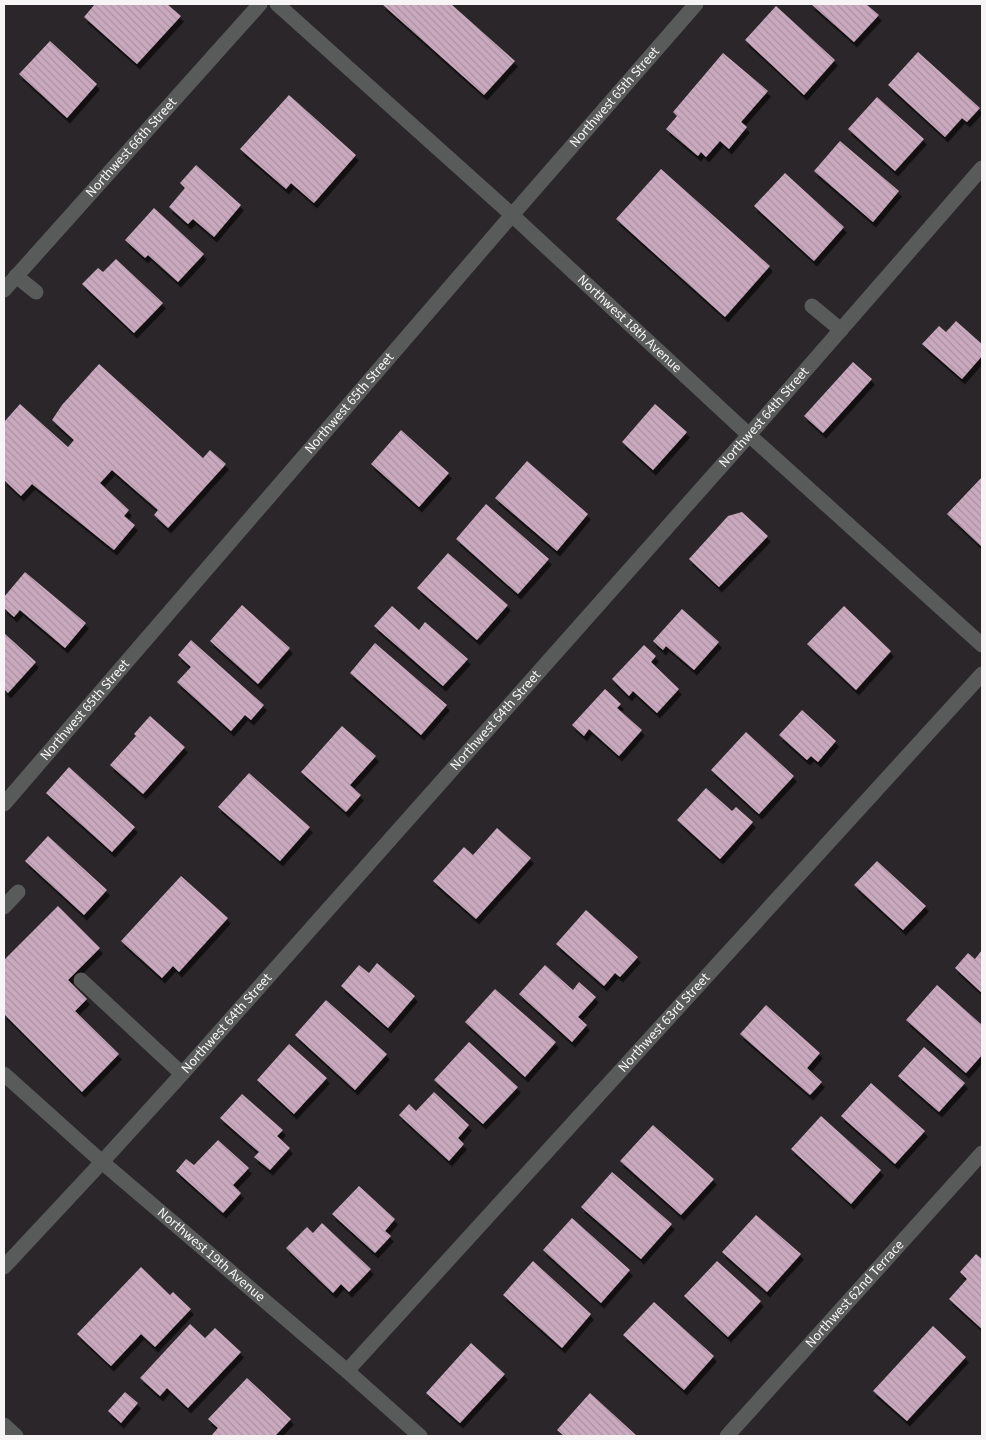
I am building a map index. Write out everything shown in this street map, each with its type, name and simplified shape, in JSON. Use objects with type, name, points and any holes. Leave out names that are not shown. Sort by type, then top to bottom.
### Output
[{"type":"street","name":"Northwest 66th Street","points":[[4,290],[260,4]]},
{"type":"street","name":"Northwest 18th Avenue","points":[[277,4],[512,214],[749,435],[982,645]]},
{"type":"street","name":"Northwest 65th Street","points":[[4,804],[512,214],[696,4]]},
{"type":"street","name":"Northwest 64th Street","points":[[4,1267],[182,1074],[749,435],[982,168]]},
{"type":"street","points":[[16,276],[36,292]]},
{"type":"street","points":[[812,306],[841,330]]},
{"type":"street","name":"Northwest 63rd Street","points":[[347,1371],[982,674]]},
{"type":"street","points":[[4,907],[18,892]]},
{"type":"street","points":[[81,980],[182,1074]]},
{"type":"street","name":"Northwest 19th Avenue","points":[[4,1074],[102,1162],[347,1371],[420,1436]]},
{"type":"street","name":"Northwest 62nd Terrace","points":[[727,1436],[982,1153]]},
{"type":"street","points":[[4,1425],[16,1436]]},
{"type":"building","points":[[95,4],[167,4],[181,16],[137,64],[84,17]]},
{"type":"building","points":[[382,4],[451,4],[515,61],[484,95]]},
{"type":"building","points":[[811,4],[866,4],[879,15],[854,42]]},
{"type":"building","points":[[776,6],[835,60],[804,95],[745,40]]},
{"type":"building","points":[[50,41],[97,84],[67,118],[19,74]]},
{"type":"building","points":[[918,52],[980,108],[967,122],[962,118],[945,137],[888,85]]},
{"type":"building","points":[[723,53],[768,91],[741,122],[747,127],[729,149],[720,141],[706,157],[701,152],[698,156],[666,129],[677,116],[673,112]]},
{"type":"building","points":[[289,95],[356,155],[314,203],[291,183],[286,189],[240,149]]},
{"type":"building","points":[[877,97],[924,139],[895,171],[848,129]]},
{"type":"building","points":[[840,141],[899,191],[873,222],[814,171]]},
{"type":"building","points":[[196,165],[241,205],[214,237],[193,219],[188,224],[169,207],[185,188],[180,183]]},
{"type":"building","points":[[661,169],[770,266],[725,317],[616,219]]},
{"type":"building","points":[[785,173],[844,227],[814,261],[754,206]]},
{"type":"building","points":[[154,208],[204,254],[178,282],[148,255],[145,258],[125,240]]},
{"type":"building","points":[[116,259],[163,303],[134,333],[82,284],[98,268],[103,272]]},
{"type":"building","points":[[956,321],[982,344],[982,356],[962,379],[922,344],[939,326],[946,332]]},
{"type":"building","points":[[853,362],[872,379],[823,433],[804,416]]},
{"type":"building","points":[[99,364],[203,458],[210,450],[226,464],[168,528],[154,515],[158,510],[112,470],[100,483],[129,510],[124,516],[135,525],[114,550],[32,484],[21,496],[4,480],[4,422],[20,404],[68,447],[74,440],[52,420],[62,405]]},
{"type":"building","points":[[655,404],[687,432],[653,470],[622,442]]},
{"type":"building","points":[[401,430],[449,473],[419,507],[371,464]]},
{"type":"building","points":[[527,461],[588,514],[557,551],[495,498]]},
{"type":"building","points":[[982,477],[982,547],[947,514]]},
{"type":"building","points":[[486,504],[549,559],[518,594],[456,539]]},
{"type":"building","points":[[742,512],[768,536],[719,587],[689,559],[728,516]]},
{"type":"building","points":[[448,553],[508,605],[477,640],[417,588]]},
{"type":"building","points":[[25,572],[86,623],[65,648],[20,610],[14,617],[4,608],[4,597]]},
{"type":"building","points":[[242,605],[290,648],[258,684],[210,641]]},
{"type":"building","points":[[392,606],[419,630],[425,622],[468,659],[443,686],[374,626]]},
{"type":"building","points":[[844,606],[891,651],[856,690],[807,644]]},
{"type":"building","points":[[682,609],[719,642],[694,670],[666,646],[663,650],[653,641]]},
{"type":"building","points":[[4,633],[36,662],[8,693],[4,689]]},
{"type":"building","points":[[191,640],[264,705],[251,720],[245,715],[231,731],[177,682],[191,667],[178,655]]},
{"type":"building","points":[[375,643],[447,705],[421,735],[350,673]]},
{"type":"building","points":[[644,645],[656,656],[651,662],[679,689],[657,713],[633,691],[629,696],[612,679]]},
{"type":"building","points":[[605,689],[621,704],[617,708],[642,730],[619,756],[589,729],[584,736],[572,725]]},
{"type":"building","points":[[802,710],[836,741],[818,762],[811,756],[807,760],[779,735]]},
{"type":"building","points":[[150,716],[185,747],[143,794],[110,765],[136,736],[134,734]]},
{"type":"building","points":[[342,726],[376,756],[350,785],[361,795],[346,812],[301,772]]},
{"type":"building","points":[[746,732],[794,776],[759,814],[711,770]]},
{"type":"building","points":[[69,767],[135,827],[112,852],[46,793]]},
{"type":"building","points":[[249,773],[310,827],[280,861],[218,807]]},
{"type":"building","points":[[706,788],[732,811],[736,807],[753,822],[720,859],[677,820]]},
{"type":"building","points":[[497,828],[531,858],[476,919],[433,881],[464,847],[473,855]]},
{"type":"building","points":[[48,836],[107,890],[84,915],[25,861]]},
{"type":"building","points":[[877,861],[926,906],[903,930],[854,885]]},
{"type":"building","points":[[181,876],[228,918],[179,972],[173,966],[162,978],[121,941]]},
{"type":"building","points":[[58,906],[100,948],[68,980],[87,999],[75,1011],[119,1054],[82,1092],[4,1014],[4,960]]},
{"type":"building","points":[[586,910],[638,957],[620,977],[615,973],[604,986],[556,944]]},
{"type":"building","points":[[982,950],[982,993],[955,968],[968,953],[975,959]]},
{"type":"building","points":[[377,963],[415,996],[388,1028],[341,986],[359,965],[369,973]]},
{"type":"building","points":[[545,965],[573,990],[579,982],[596,997],[578,1017],[587,1025],[572,1042],[519,994]]},
{"type":"building","points":[[937,985],[982,1025],[982,1055],[966,1073],[906,1020]]},
{"type":"building","points":[[495,989],[556,1042],[525,1077],[465,1022]]},
{"type":"building","points":[[326,1000],[387,1054],[355,1090],[295,1035]]},
{"type":"building","points":[[766,1005],[820,1053],[807,1068],[822,1082],[810,1095],[740,1034]]},
{"type":"building","points":[[469,1042],[518,1087],[483,1124],[434,1080]]},
{"type":"building","points":[[289,1044],[327,1078],[294,1114],[257,1080]]},
{"type":"building","points":[[924,1047],[965,1083],[939,1112],[898,1076]]},
{"type":"building","points":[[871,1083],[925,1131],[895,1164],[841,1116]]},
{"type":"building","points":[[434,1092],[469,1125],[458,1138],[464,1144],[449,1161],[399,1115],[409,1104],[416,1111]]},
{"type":"building","points":[[242,1094],[283,1130],[277,1136],[290,1148],[270,1170],[254,1157],[259,1152],[220,1118]]},
{"type":"building","points":[[821,1116],[881,1170],[851,1204],[791,1149]]},
{"type":"building","points":[[653,1125],[714,1179],[681,1215],[620,1161]]},
{"type":"building","points":[[218,1140],[249,1168],[233,1185],[241,1193],[223,1213],[176,1171],[186,1159],[194,1165]]},
{"type":"building","points":[[612,1172],[672,1224],[641,1259],[581,1207]]},
{"type":"building","points":[[359,1186],[395,1219],[385,1231],[391,1236],[375,1253],[332,1214]]},
{"type":"building","points":[[756,1215],[801,1254],[767,1292],[722,1252]]},
{"type":"building","points":[[572,1218],[630,1270],[601,1303],[543,1250]]},
{"type":"building","points":[[322,1223],[371,1269],[349,1292],[341,1284],[333,1293],[286,1248],[307,1227],[313,1233]]},
{"type":"building","points":[[976,1254],[982,1259],[982,1329],[949,1299],[967,1279],[960,1272]]},
{"type":"building","points":[[533,1261],[591,1314],[562,1348],[503,1295]]},
{"type":"building","points":[[717,1261],[761,1301],[728,1337],[684,1296]]},
{"type":"building","points":[[141,1267],[170,1295],[173,1292],[191,1309],[155,1347],[141,1334],[111,1366],[77,1334]]},
{"type":"building","points":[[654,1302],[714,1356],[684,1390],[623,1335]]},
{"type":"building","points":[[190,1324],[205,1338],[215,1328],[241,1352],[188,1408],[167,1388],[160,1396],[140,1378]]},
{"type":"building","points":[[933,1326],[966,1357],[907,1421],[873,1391]]},
{"type":"building","points":[[471,1343],[505,1374],[460,1423],[426,1393]]},
{"type":"building","points":[[247,1378],[291,1419],[275,1436],[211,1436],[218,1428],[208,1419]]},
{"type":"building","points":[[125,1392],[138,1403],[121,1423],[108,1411]]},
{"type":"building","points":[[590,1393],[637,1436],[564,1436],[557,1430]]}]
